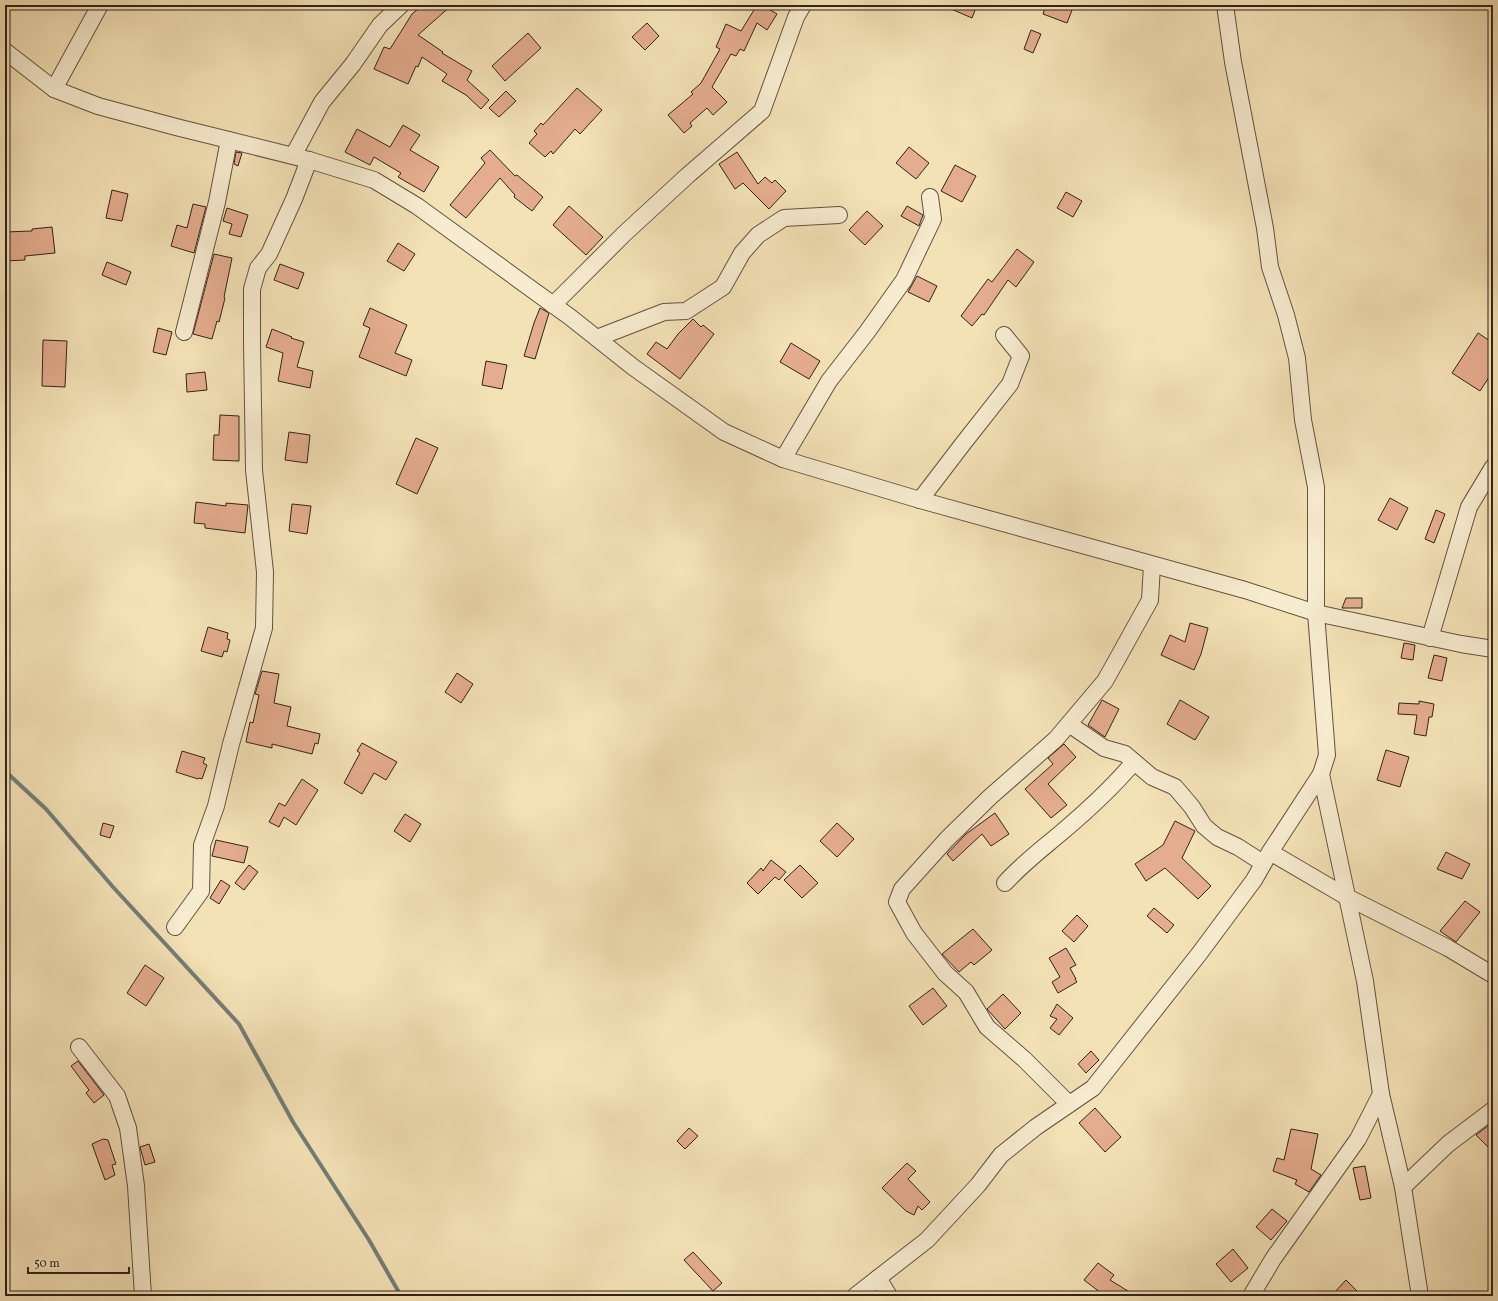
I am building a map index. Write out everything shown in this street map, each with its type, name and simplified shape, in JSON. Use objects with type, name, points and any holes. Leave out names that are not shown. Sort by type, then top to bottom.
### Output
[{"type":"street","points":[[54,89],[100,5]]},
{"type":"street","points":[[293,156],[322,102],[353,64],[380,25],[401,5]]},
{"type":"street","points":[[553,305],[624,234],[687,176],[762,111],[796,17],[803,5]]},
{"type":"street","points":[[855,1296],[927,1240],[978,1185],[1001,1155],[1036,1127],[1093,1088],[1199,954],[1254,880],[1266,858],[1321,774],[1327,755],[1316,613],[1316,487],[1303,420],[1297,358],[1286,315],[1270,267],[1265,228],[1233,62],[1225,5]]},
{"type":"street","points":[[5,51],[54,89],[98,106],[176,128],[309,160],[374,180],[411,202],[553,305],[633,367],[724,432],[783,459],[920,500],[1245,590],[1316,613],[1430,638],[1493,649]]},
{"type":"street","points":[[184,332],[217,202],[229,140]]},
{"type":"street","points":[[175,927],[201,891],[202,845],[216,806],[231,744],[264,628],[265,572],[254,470],[252,289],[258,268],[269,254],[294,199],[309,160]]},
{"type":"street","points":[[783,459],[829,381],[867,332],[904,280],[933,219],[930,197]]},
{"type":"street","points":[[596,338],[664,312],[686,311],[723,286],[742,253],[758,234],[784,218],[839,215]]},
{"type":"street","points":[[920,500],[1010,384],[1022,356],[1004,336]]},
{"type":"street","points":[[1430,638],[1469,507],[1493,467]]},
{"type":"street","points":[[1069,1104],[1024,1059],[988,1027],[966,992],[945,973],[914,933],[897,902],[902,889],[947,839],[1056,739],[1105,681],[1150,600],[1152,565]]},
{"type":"street","points":[[1069,724],[1104,748],[1124,754],[1152,777],[1175,787],[1192,807],[1204,826],[1217,837],[1266,858],[1347,897],[1436,942],[1493,975]]},
{"type":"street","points":[[1005,883],[1020,867],[1062,833],[1099,799],[1134,762]]},
{"type":"street","points":[[1321,774],[1365,981],[1381,1094],[1403,1187],[1420,1296]]},
{"type":"street","points":[[79,1047],[117,1096],[128,1128],[136,1186],[143,1296]]},
{"type":"street","points":[[1251,1296],[1273,1259],[1358,1139],[1381,1094]]},
{"type":"street","points":[[1403,1187],[1448,1144],[1493,1110]]},
{"type":"street","points":[[878,1278],[889,1296]]},
{"type":"building","points":[[423,5],[452,5],[418,35],[443,52],[442,53],[472,71],[467,80],[489,100],[481,109],[466,95],[442,81],[447,74],[422,57],[408,84],[374,69],[384,47],[390,49],[412,14]]},
{"type":"building","points":[[757,5],[765,5],[764,6],[777,14],[767,30],[757,23],[744,51],[740,49],[736,56],[731,54],[712,87],[727,102],[713,115],[707,108],[690,123],[692,126],[684,133],[668,115],[693,94],[691,92],[701,83],[720,49],[716,47],[726,24],[741,31]]},
{"type":"building","points":[[942,5],[977,5],[972,18]]},
{"type":"building","points":[[1046,5],[1074,5],[1067,23],[1043,14]]},
{"type":"building","points":[[647,23],[659,36],[645,50],[632,37]]},
{"type":"building","points":[[1031,30],[1041,34],[1033,53],[1024,49]]},
{"type":"building","points":[[528,33],[541,48],[505,81],[492,66]]},
{"type":"building","points":[[577,88],[602,110],[580,134],[575,129],[553,154],[551,151],[545,157],[529,143],[537,134],[534,131],[541,123],[543,125]]},
{"type":"building","points":[[506,91],[516,101],[499,117],[489,108]]},
{"type":"building","points":[[403,125],[420,135],[410,150],[439,167],[424,192],[398,177],[401,173],[374,157],[370,165],[345,152],[357,129],[390,147]]},
{"type":"building","points":[[909,147],[929,163],[916,179],[896,163]]},
{"type":"building","points":[[490,150],[515,176],[517,175],[543,197],[532,211],[514,197],[515,195],[500,178],[466,218],[450,205],[485,163],[481,158]]},
{"type":"building","points":[[236,152],[242,153],[238,166],[234,164]]},
{"type":"building","points":[[737,152],[758,184],[765,177],[772,183],[775,180],[786,191],[769,209],[743,183],[735,189],[719,164]]},
{"type":"building","points":[[955,165],[976,176],[962,202],[941,191]]},
{"type":"building","points":[[112,190],[128,194],[122,221],[106,218]]},
{"type":"building","points":[[1066,192],[1082,201],[1073,217],[1057,208]]},
{"type":"building","points":[[193,204],[206,207],[194,253],[171,246],[177,225],[187,228]]},
{"type":"building","points":[[569,206],[603,237],[586,255],[553,225]]},
{"type":"building","points":[[907,206],[923,215],[919,226],[901,216]]},
{"type":"building","points":[[227,208],[248,215],[241,237],[229,234],[232,224],[223,221]]},
{"type":"building","points":[[867,211],[883,226],[865,245],[849,230]]},
{"type":"building","points":[[52,227],[55,253],[25,256],[25,260],[5,261],[5,232],[32,231],[32,229]]},
{"type":"building","points":[[398,243],[415,254],[404,271],[387,261]]},
{"type":"building","points":[[1017,249],[1034,262],[1016,287],[1008,280],[984,315],[982,314],[972,326],[961,316],[988,279],[992,282]]},
{"type":"building","points":[[214,254],[232,258],[225,298],[219,322],[217,321],[212,339],[193,334]]},
{"type":"building","points":[[107,262],[131,272],[126,285],[102,275]]},
{"type":"building","points":[[280,264],[304,273],[298,289],[274,280]]},
{"type":"building","points":[[917,276],[937,286],[929,302],[908,292]]},
{"type":"building","points":[[370,308],[407,325],[395,353],[412,360],[406,376],[359,357],[370,328],[363,325]]},
{"type":"building","points":[[540,308],[549,313],[535,359],[524,356]]},
{"type":"building","points":[[693,319],[701,327],[703,325],[714,334],[680,379],[647,354],[656,342],[667,349],[678,334]]},
{"type":"building","points":[[158,328],[172,332],[166,355],[153,352]]},
{"type":"building","points":[[272,329],[304,342],[297,367],[313,371],[310,388],[278,381],[283,353],[266,347]]},
{"type":"building","points":[[1478,333],[1493,343],[1493,371],[1480,391],[1452,373]]},
{"type":"building","points":[[43,340],[67,341],[65,387],[42,386]]},
{"type":"building","points":[[791,343],[820,361],[809,379],[780,362]]},
{"type":"building","points":[[486,361],[507,365],[502,389],[482,385]]},
{"type":"building","points":[[205,372],[207,390],[187,392],[186,374]]},
{"type":"building","points":[[220,415],[239,416],[239,461],[213,460],[214,435],[219,435]]},
{"type":"building","points":[[289,432],[310,435],[307,463],[285,460]]},
{"type":"building","points":[[416,438],[438,448],[417,494],[396,484]]},
{"type":"building","points":[[1390,498],[1408,508],[1397,530],[1378,520]]},
{"type":"building","points":[[196,502],[226,506],[226,503],[248,505],[245,533],[205,528],[205,524],[194,523]]},
{"type":"building","points":[[292,504],[311,506],[307,534],[289,531]]},
{"type":"building","points":[[1436,510],[1445,514],[1434,543],[1425,539]]},
{"type":"building","points":[[1346,598],[1362,598],[1362,608],[1342,608]]},
{"type":"building","points":[[1190,623],[1208,628],[1201,654],[1194,670],[1161,655],[1170,635],[1185,642]]},
{"type":"building","points":[[208,627],[228,633],[227,639],[230,640],[227,652],[224,651],[222,657],[201,651]]},
{"type":"building","points":[[1404,643],[1415,645],[1413,660],[1401,658]]},
{"type":"building","points":[[1434,655],[1447,658],[1442,681],[1428,678]]},
{"type":"building","points":[[262,671],[279,674],[274,703],[291,707],[287,726],[320,734],[318,744],[315,743],[312,754],[272,744],[272,748],[246,742],[250,722],[253,723],[259,695],[255,694]]},
{"type":"building","points":[[457,673],[473,684],[461,703],[445,692]]},
{"type":"building","points":[[1102,700],[1119,709],[1105,737],[1088,725]]},
{"type":"building","points":[[1180,700],[1209,717],[1195,740],[1167,724]]},
{"type":"building","points":[[1419,701],[1434,704],[1432,717],[1429,717],[1426,736],[1414,734],[1417,715],[1398,714],[1399,703],[1419,704]]},
{"type":"building","points":[[362,743],[397,762],[386,780],[374,773],[362,794],[344,783],[360,753],[357,751]]},
{"type":"building","points":[[1064,744],[1076,757],[1048,784],[1067,805],[1051,818],[1025,789],[1053,764],[1048,758]]},
{"type":"building","points":[[1386,750],[1409,757],[1400,787],[1377,780]]},
{"type":"building","points":[[182,751],[205,758],[203,763],[207,765],[202,779],[176,772]]},
{"type":"building","points":[[302,779],[318,790],[296,825],[284,817],[279,827],[269,822],[279,803],[285,806]]},
{"type":"building","points":[[995,813],[1009,834],[991,846],[982,834],[953,861],[947,854],[966,834]]},
{"type":"building","points":[[405,814],[421,824],[410,842],[394,831]]},
{"type":"building","points":[[1175,821],[1195,831],[1182,858],[1211,886],[1198,899],[1165,868],[1146,881],[1135,864],[1163,845]]},
{"type":"building","points":[[103,823],[114,826],[110,838],[100,835]]},
{"type":"building","points":[[837,823],[854,839],[837,857],[820,841]]},
{"type":"building","points":[[216,840],[248,847],[244,863],[212,856]]},
{"type":"building","points":[[1446,852],[1470,864],[1462,879],[1437,869]]},
{"type":"building","points":[[771,860],[786,872],[779,880],[775,877],[758,894],[747,883],[761,868],[763,871]]},
{"type":"building","points":[[249,865],[258,872],[244,890],[235,883]]},
{"type":"building","points":[[800,865],[818,883],[802,898],[784,880]]},
{"type":"building","points":[[221,880],[230,886],[219,904],[210,898]]},
{"type":"building","points":[[1465,901],[1480,912],[1456,942],[1440,931]]},
{"type":"building","points":[[1154,908],[1174,925],[1167,933],[1147,916]]},
{"type":"building","points":[[1077,915],[1088,926],[1074,942],[1062,931]]},
{"type":"building","points":[[973,929],[992,950],[974,965],[971,962],[959,972],[942,954]]},
{"type":"building","points":[[1066,948],[1076,965],[1070,968],[1077,982],[1058,993],[1052,982],[1060,977],[1049,958]]},
{"type":"building","points":[[145,965],[164,978],[146,1006],[127,993]]},
{"type":"building","points":[[933,988],[947,1006],[923,1025],[909,1006]]},
{"type":"building","points":[[1003,994],[1021,1013],[1005,1029],[987,1009]]},
{"type":"building","points":[[1057,1004],[1073,1018],[1059,1035],[1050,1028],[1057,1019],[1050,1016]]},
{"type":"building","points":[[1091,1051],[1099,1060],[1086,1073],[1078,1064]]},
{"type":"building","points":[[78,1061],[104,1095],[94,1103],[86,1093],[89,1090],[71,1066]]},
{"type":"building","points":[[1095,1108],[1121,1137],[1105,1152],[1079,1123]]},
{"type":"building","points":[[1493,1122],[1493,1152],[1476,1135]]},
{"type":"building","points":[[689,1128],[698,1136],[685,1149],[677,1141]]},
{"type":"building","points":[[1291,1129],[1318,1134],[1311,1169],[1321,1175],[1309,1192],[1295,1184],[1297,1180],[1273,1171],[1277,1158],[1284,1160]]},
{"type":"building","points":[[103,1139],[108,1140],[116,1164],[112,1165],[115,1175],[105,1180],[92,1144]]},
{"type":"building","points":[[149,1144],[155,1162],[145,1165],[140,1147]]},
{"type":"building","points":[[907,1163],[916,1171],[908,1179],[930,1202],[922,1210],[918,1206],[914,1215],[906,1211],[882,1188]]},
{"type":"building","points":[[1365,1166],[1371,1198],[1360,1200],[1353,1168]]},
{"type":"building","points":[[1272,1209],[1287,1221],[1271,1240],[1256,1227]]},
{"type":"building","points":[[1233,1249],[1248,1268],[1231,1282],[1216,1264]]},
{"type":"building","points":[[693,1252],[722,1283],[713,1291],[684,1260]]},
{"type":"building","points":[[1098,1263],[1114,1275],[1110,1280],[1136,1296],[1105,1296],[1084,1280]]},
{"type":"building","points":[[1346,1280],[1362,1296],[1331,1296]]},
{"type":"waterway","points":[[5,771],[46,809],[113,887],[239,1024],[293,1122],[369,1240],[401,1296]]}]
